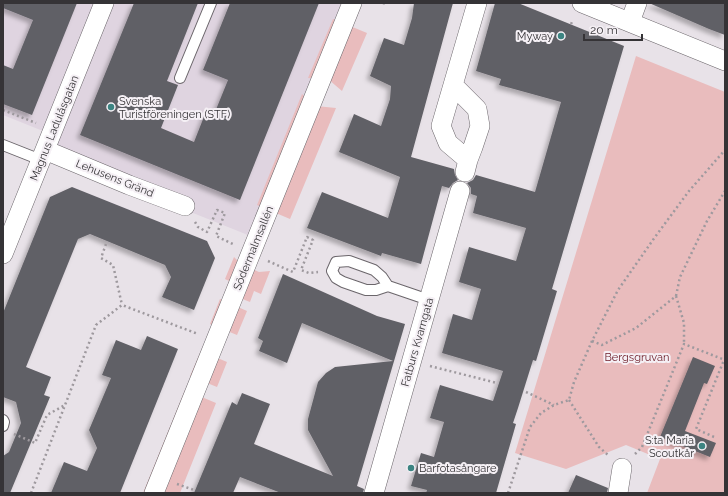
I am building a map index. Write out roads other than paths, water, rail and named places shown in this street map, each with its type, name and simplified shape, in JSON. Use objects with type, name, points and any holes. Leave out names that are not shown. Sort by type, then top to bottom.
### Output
[{"type":"street","name":"Södermalmsallén","points":[[154,493],[352,3]]},
{"type":"street","points":[[453,85],[476,109],[480,126],[474,147],[466,166],[448,143],[441,126],[453,85],[477,3]]},
{"type":"street","points":[[582,3],[725,61]]},
{"type":"street","points":[[630,22],[637,3]]},
{"type":"street","name":"Magnus Ladulåsgatan","points":[[3,254],[43,155],[100,4]]},
{"type":"street","name":"Lehusens Gränd","points":[[43,155],[185,206]]},
{"type":"street","name":"Fatburs Kvarngata","points":[[374,493],[460,191]]},
{"type":"street","points":[[618,493],[622,468]]},
{"type":"lane","points":[[180,78],[211,3]]},
{"type":"lane","points":[[3,145],[43,155]]},
{"type":"lane","points":[[388,286],[382,277],[374,270],[349,261],[336,262],[332,271],[336,278],[343,282],[366,290],[376,290],[388,286],[429,300]]},
{"type":"lane","points":[[3,420],[3,426]]},
{"type":"place","name":"Myway","points":[[561,36]]},
{"type":"place","name":"Svenska Turistföreningen (STF)","points":[[111,107]]},
{"type":"place","name":"S:ta Maria Scoutkår","points":[[702,446]]},
{"type":"place","name":"Barfotasångare","points":[[411,468]]},
{"type":"park label","name":"Bergsgruvan","points":[[637,357]]}]
